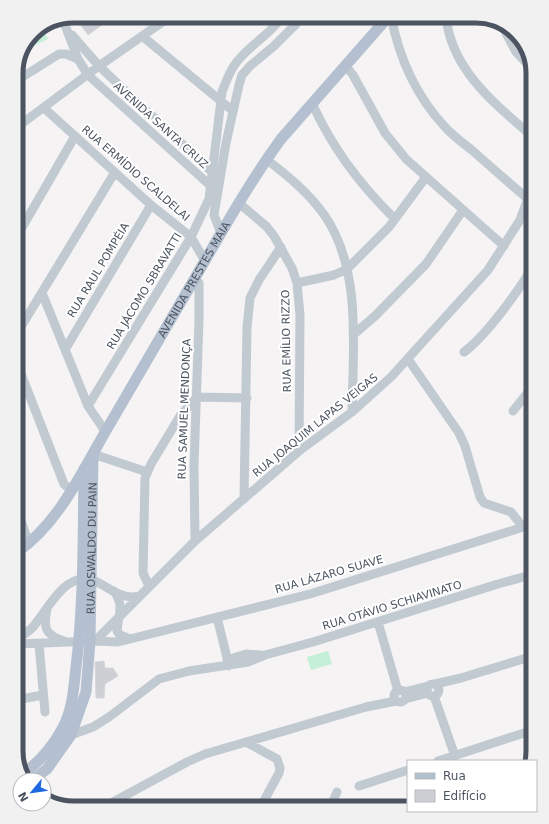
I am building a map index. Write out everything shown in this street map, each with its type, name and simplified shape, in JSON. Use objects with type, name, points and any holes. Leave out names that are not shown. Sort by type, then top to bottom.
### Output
[{"type":"main road","name":"AVENIDA PRESTES MAIA","points":[[23,548],[45,528],[71,490],[204,261],[266,159],[312,103],[384,23]]},
{"type":"main road","name":"RUA OSWALDO DU PAIN","points":[[83,642],[93,454]]},
{"type":"main road","name":"RUA OSWALDO DU PAIN","points":[[84,469],[86,578]]},
{"type":"main road","points":[[43,772],[47,769],[71,735],[86,692],[83,642]]},
{"type":"main road","points":[[27,770],[41,758],[55,742],[66,720],[73,696],[83,642]]},
{"type":"street","points":[[23,125],[25,122],[88,74],[161,23]]},
{"type":"street","name":"RUA JÁCOMO SBRAVATTI","points":[[88,406],[191,237],[206,208],[221,102],[226,79],[234,64],[243,54],[273,29],[278,23]]},
{"type":"street","points":[[221,233],[214,215],[232,111],[242,75],[250,66],[274,46],[295,23]]},
{"type":"street","points":[[392,23],[403,60],[419,93],[430,110],[446,128],[526,197]]},
{"type":"street","points":[[448,23],[451,38],[458,54],[473,81],[489,99],[526,131]]},
{"type":"street","name":"AVENIDA SANTA CRUZ","points":[[65,24],[78,59],[88,74],[218,193]]},
{"type":"street","name":"AVENIDA SANTA CRUZ","points":[[65,24],[99,66],[220,180]]},
{"type":"street","points":[[505,33],[510,42],[522,55]]},
{"type":"street","points":[[142,36],[232,111]]},
{"type":"street","points":[[23,77],[59,54],[66,54],[78,59]]},
{"type":"street","points":[[345,65],[356,80],[385,133],[406,159],[504,246]]},
{"type":"street","points":[[312,103],[328,137],[348,167],[363,186],[395,219]]},
{"type":"street","name":"RUA ERMÍDIO SCALDELAI","points":[[44,108],[151,205],[191,237],[204,261]]},
{"type":"street","points":[[23,226],[75,136]]},
{"type":"street","points":[[266,159],[302,188],[326,217],[339,242],[347,270],[353,335],[352,412]]},
{"type":"street","points":[[23,324],[115,172]]},
{"type":"street","points":[[297,283],[334,275],[347,270],[395,219],[426,177]]},
{"type":"street","name":"RUA EMÍLIO RIZZO","points":[[240,204],[267,227],[281,247],[297,283],[300,315],[299,451]]},
{"type":"street","name":"RUA JOAQUIM LAPAS VEIGAS","points":[[83,642],[120,615],[195,541],[299,451],[376,393],[488,270],[520,220],[526,204]]},
{"type":"street","name":"RUA RAUL POMPÉIA","points":[[66,348],[151,205]]},
{"type":"street","points":[[353,335],[375,316],[426,264],[463,210]]},
{"type":"street","points":[[244,499],[247,398],[247,327],[250,298],[259,280],[281,247]]},
{"type":"street","points":[[464,352],[479,339],[503,309],[526,276]]},
{"type":"street","name":"RUA SAMUEL MENDONÇA","points":[[195,278],[199,283],[194,465],[195,541]]},
{"type":"street","points":[[42,293],[66,348],[88,406],[105,432]]},
{"type":"street","points":[[408,359],[460,433],[480,497],[484,503],[511,512],[523,527]]},
{"type":"street","points":[[23,379],[64,484],[71,490]]},
{"type":"street","points":[[513,411],[526,395]]},
{"type":"street","points":[[149,586],[143,573],[143,486],[147,472],[180,416],[197,397],[247,398]]},
{"type":"street","points":[[93,454],[147,472]]},
{"type":"street","points":[[23,526],[29,544]]},
{"type":"street","name":"RUA LÁZARO SUAVE","points":[[23,644],[83,642],[112,643],[130,639],[334,587],[526,526]]},
{"type":"street","name":"RUA OTÁVIO SCHIAVINATO","points":[[71,735],[92,727],[110,717],[158,679],[228,663],[248,662],[264,655],[526,577]]},
{"type":"street","points":[[23,634],[33,626],[47,606],[62,590],[86,578],[127,597],[139,596]]},
{"type":"street","points":[[114,591],[119,599],[120,615],[117,631],[120,635],[130,639]]},
{"type":"street","points":[[47,606],[44,623],[47,632],[58,639],[83,642]]},
{"type":"street","points":[[217,617],[228,663]]},
{"type":"street","points":[[378,622],[399,695]]},
{"type":"street","points":[[38,644],[45,712]]},
{"type":"street","points":[[115,801],[187,762],[205,754],[366,708],[399,695],[433,690],[462,678],[526,658]]},
{"type":"street","points":[[433,690],[455,756]]},
{"type":"street","points":[[23,699],[43,695]]},
{"type":"street","points":[[441,760],[526,732]]},
{"type":"street","points":[[246,742],[277,759],[279,763],[279,773],[264,801]]},
{"type":"street","points":[[359,786],[407,770]]},
{"type":"street","points":[[333,801],[337,792]]},
{"type":"green space","points":[[44,32],[48,39],[30,48]]},
{"type":"green space","points":[[328,651],[332,664],[311,670],[307,657]]},
{"type":"building","points":[[79,23],[105,23],[88,35]]},
{"type":"building","points":[[104,661],[105,668],[113,668],[118,676],[105,684],[104,698],[96,698],[95,662]]}]
